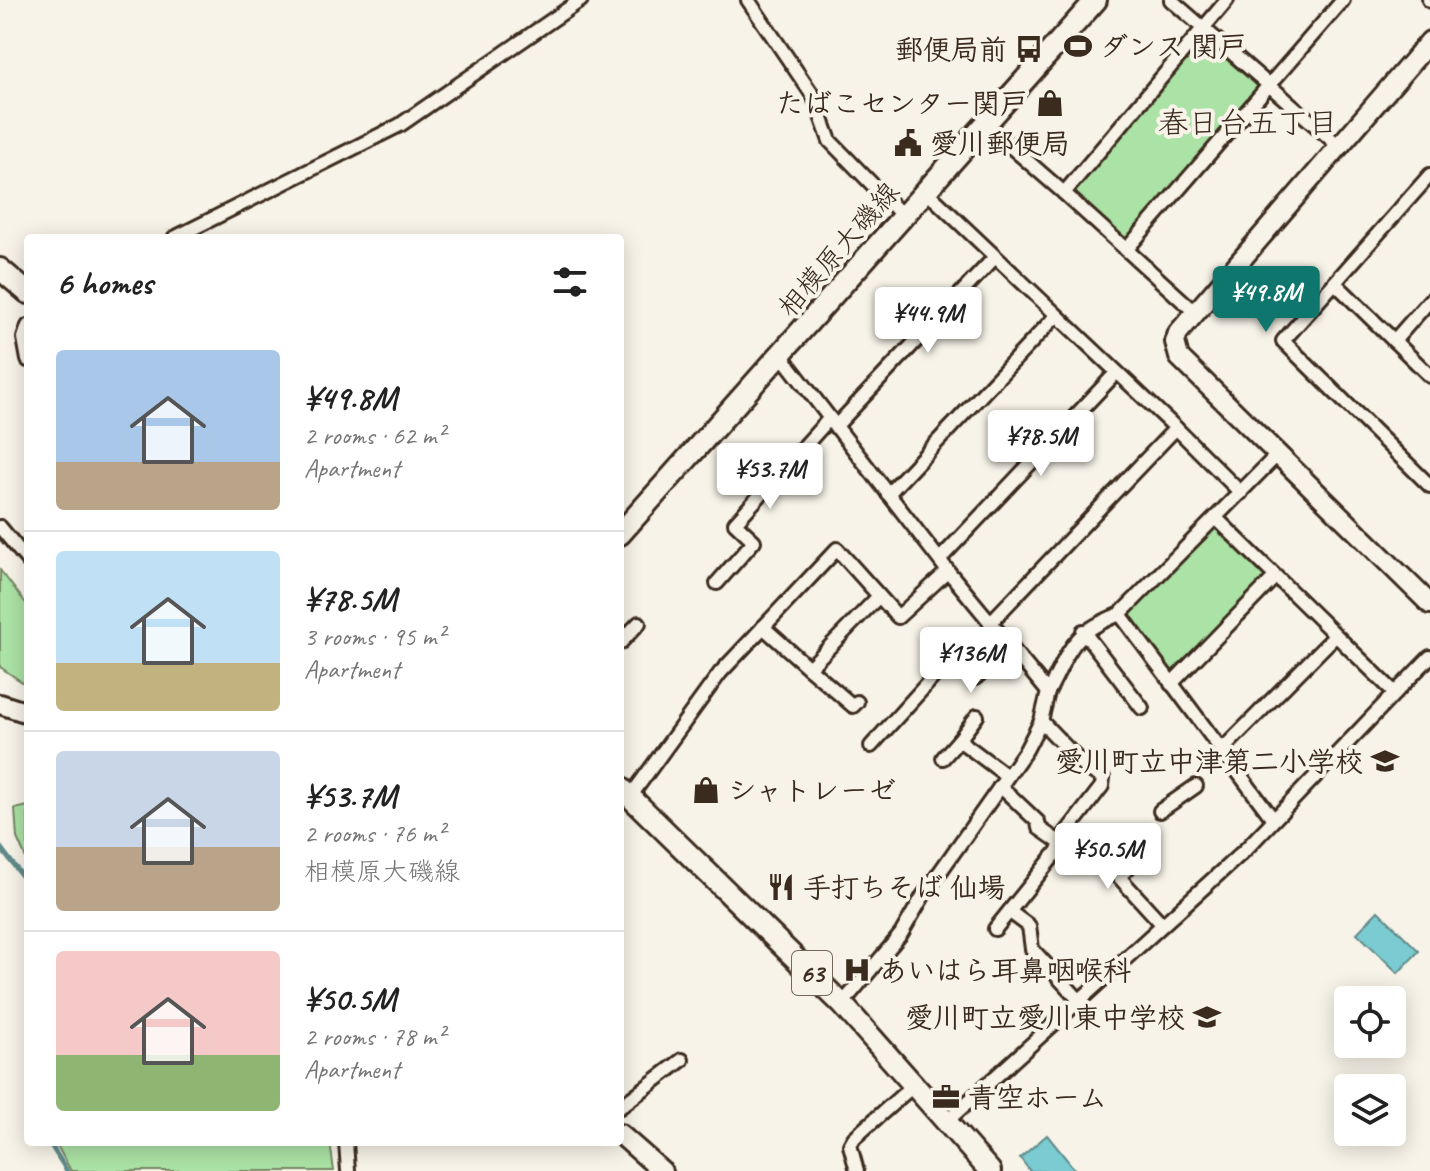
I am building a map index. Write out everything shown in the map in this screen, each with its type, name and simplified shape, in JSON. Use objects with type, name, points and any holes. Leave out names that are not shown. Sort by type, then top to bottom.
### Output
[{"type":"main road","name":"相模原大磯線","points":[[624,530],[1096,0]]},
{"type":"main road","points":[[0,269],[24,290]]},
{"type":"main road","name":"63","points":[[625,792],[842,1004],[916,1083],[990,1171]]},
{"type":"street","points":[[182,234],[400,125],[581,0]]},
{"type":"street","points":[[748,0],[814,97],[830,141],[903,216]]},
{"type":"street","points":[[1171,0],[1339,146]]},
{"type":"street","points":[[1064,193],[1227,0]]},
{"type":"street","points":[[1126,250],[1343,0]]},
{"type":"street","points":[[1430,41],[1178,333],[1175,342],[1179,357],[1430,604]]},
{"type":"street","points":[[985,124],[1196,313]]},
{"type":"street","points":[[1430,175],[1283,341],[1430,486]]},
{"type":"street","points":[[926,191],[1241,493]]},
{"type":"street","points":[[766,551],[735,523],[995,257]]},
{"type":"street","points":[[1335,283],[1430,376]]},
{"type":"street","points":[[1394,341],[1430,300]]},
{"type":"street","points":[[888,494],[1056,316]]},
{"type":"street","points":[[781,355],[948,571],[1048,692]]},
{"type":"street","points":[[940,559],[1116,373]]},
{"type":"street","points":[[990,623],[1176,428]]},
{"type":"street","points":[[842,1004],[901,934],[923,896],[1004,781],[1041,721],[1048,692],[1083,631],[1120,614],[1277,455]]},
{"type":"street","points":[[1216,518],[1395,693]]},
{"type":"street","points":[[0,527],[24,556]]},
{"type":"street","points":[[717,583],[754,541]]},
{"type":"street","points":[[625,792],[720,673],[837,549],[898,617],[948,571]]},
{"type":"street","points":[[1171,684],[1275,577]]},
{"type":"street","points":[[809,668],[879,596]]},
{"type":"street","points":[[1120,614],[1273,819]]},
{"type":"street","points":[[624,639],[639,623]]},
{"type":"street","points":[[763,627],[853,706]]},
{"type":"street","points":[[1083,631],[1142,708]]},
{"type":"street","points":[[1221,751],[1335,636]]},
{"type":"street","points":[[940,639],[975,678],[1011,648]]},
{"type":"street","points":[[871,746],[890,734],[954,654]]},
{"type":"street","points":[[947,1121],[1245,850],[1430,657]]},
{"type":"street","points":[[0,704],[24,712]]},
{"type":"street","points":[[943,758],[977,716]]},
{"type":"street","points":[[1041,721],[1086,768],[1103,778],[1102,786],[1059,842]]},
{"type":"street","points":[[959,740],[1004,781],[1038,822],[1039,828],[1059,842],[1060,848],[995,929]]},
{"type":"street","points":[[1160,811],[1196,786]]},
{"type":"street","points":[[1132,857],[1119,877],[1162,924]]},
{"type":"street","points":[[1010,912],[1029,926],[1032,949],[1080,1001]]},
{"type":"street","points":[[662,1058],[671,1069]]},
{"type":"street","points":[[624,1104],[682,1060]]},
{"type":"street","points":[[857,1171],[850,1145],[854,1138],[916,1083]]},
{"type":"street","points":[[624,1138],[662,1171]]},
{"type":"street","points":[[346,1146],[348,1171]]},
{"type":"green space","points":[[1200,37],[1260,88],[1126,241],[1072,193]]},
{"type":"green space","points":[[1216,526],[1266,578],[1170,673],[1126,615]]},
{"type":"green space","points":[[0,570],[24,601],[24,683],[0,667]]},
{"type":"green space","points":[[24,807],[24,854],[17,838],[15,809]]},
{"type":"green space","points":[[57,1146],[331,1146],[334,1171],[71,1171]]},
{"type":"water","points":[[1378,911],[1419,951],[1398,973],[1357,933]]},
{"type":"water","points":[[1047,1135],[1076,1171],[1030,1171],[1020,1158]]},
{"type":"waterway","points":[[0,847],[24,879]]},
{"type":"waterway","points":[[51,1146],[67,1171]]},
{"type":"place","name":"ダンス 関戸","points":[[1078,46]]},
{"type":"place","name":"郵便局前","points":[[1029,49]]},
{"type":"place","name":"たばこセンター関戸","points":[[1050,103]]},
{"type":"place","name":"愛川郵便局","points":[[908,143]]},
{"type":"place","name":"愛川町立中津第二小学校","points":[[1385,761]]},
{"type":"place","name":"シャトレーゼ","points":[[706,790]]},
{"type":"place","name":"手打ちそば 仙場","points":[[781,887]]},
{"type":"place","name":"あいはら耳鼻咽喉科","points":[[857,970]]},
{"type":"place","name":"愛川町立愛川東中学校","points":[[1207,1017]]},
{"type":"place","name":"青空ホーム","points":[[946,1097]]},
{"type":"district","name":"春日台五丁目","points":[[1248,123]]}]
